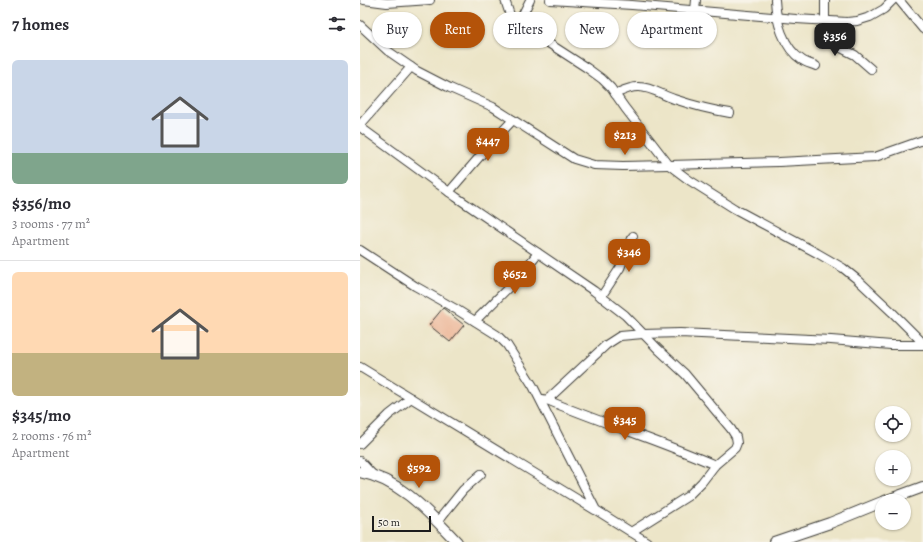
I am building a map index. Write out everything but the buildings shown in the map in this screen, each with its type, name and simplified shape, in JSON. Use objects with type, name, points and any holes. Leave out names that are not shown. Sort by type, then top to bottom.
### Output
[{"type":"main road","points":[[360,472],[372,474],[405,492],[422,505],[457,542]]},
{"type":"main road","points":[[904,494],[923,487]]},
{"type":"main road","points":[[774,542],[830,523],[875,505]]},
{"type":"street","points":[[364,0],[387,3],[430,0]]},
{"type":"street","points":[[505,0],[509,12]]},
{"type":"street","points":[[524,12],[530,0]]},
{"type":"street","points":[[550,0],[847,22],[870,17],[884,9],[893,0]]},
{"type":"street","points":[[696,0],[696,10]]},
{"type":"street","points":[[775,0],[777,17],[784,37],[794,53],[802,60],[816,66]]},
{"type":"street","points":[[825,0],[825,20]]},
{"type":"street","points":[[900,0],[923,29]]},
{"type":"street","points":[[847,22],[847,37],[840,43],[839,47],[855,55],[871,69]]},
{"type":"street","points":[[360,25],[388,51],[411,67],[450,88],[493,107],[574,159],[594,165],[669,165],[876,157],[923,140]]},
{"type":"street","points":[[557,48],[602,79],[669,165],[689,180],[734,209],[843,268],[881,301],[923,344]]},
{"type":"street","points":[[411,67],[360,126],[449,192],[625,315],[658,350],[685,374],[736,437],[737,443],[734,448],[715,465],[702,482],[688,496],[631,532]]},
{"type":"street","points":[[615,94],[626,89],[639,87],[653,90],[686,102],[730,113]]},
{"type":"street","points":[[449,192],[513,120]]},
{"type":"street","points":[[601,297],[620,268],[633,236]]},
{"type":"street","points":[[360,250],[415,286],[497,335],[507,345],[543,399],[596,510]]},
{"type":"street","points":[[475,321],[516,280],[538,253]]},
{"type":"street","points":[[543,399],[613,340],[620,336],[680,333],[831,340],[897,346],[923,344]]},
{"type":"street","points":[[360,367],[596,510],[631,532],[642,541]]},
{"type":"street","points":[[360,444],[389,415],[412,398]]},
{"type":"street","points":[[543,399],[585,416],[672,446],[715,465]]},
{"type":"street","points":[[360,461],[372,474]]},
{"type":"street","points":[[438,522],[462,490],[481,474]]}]
